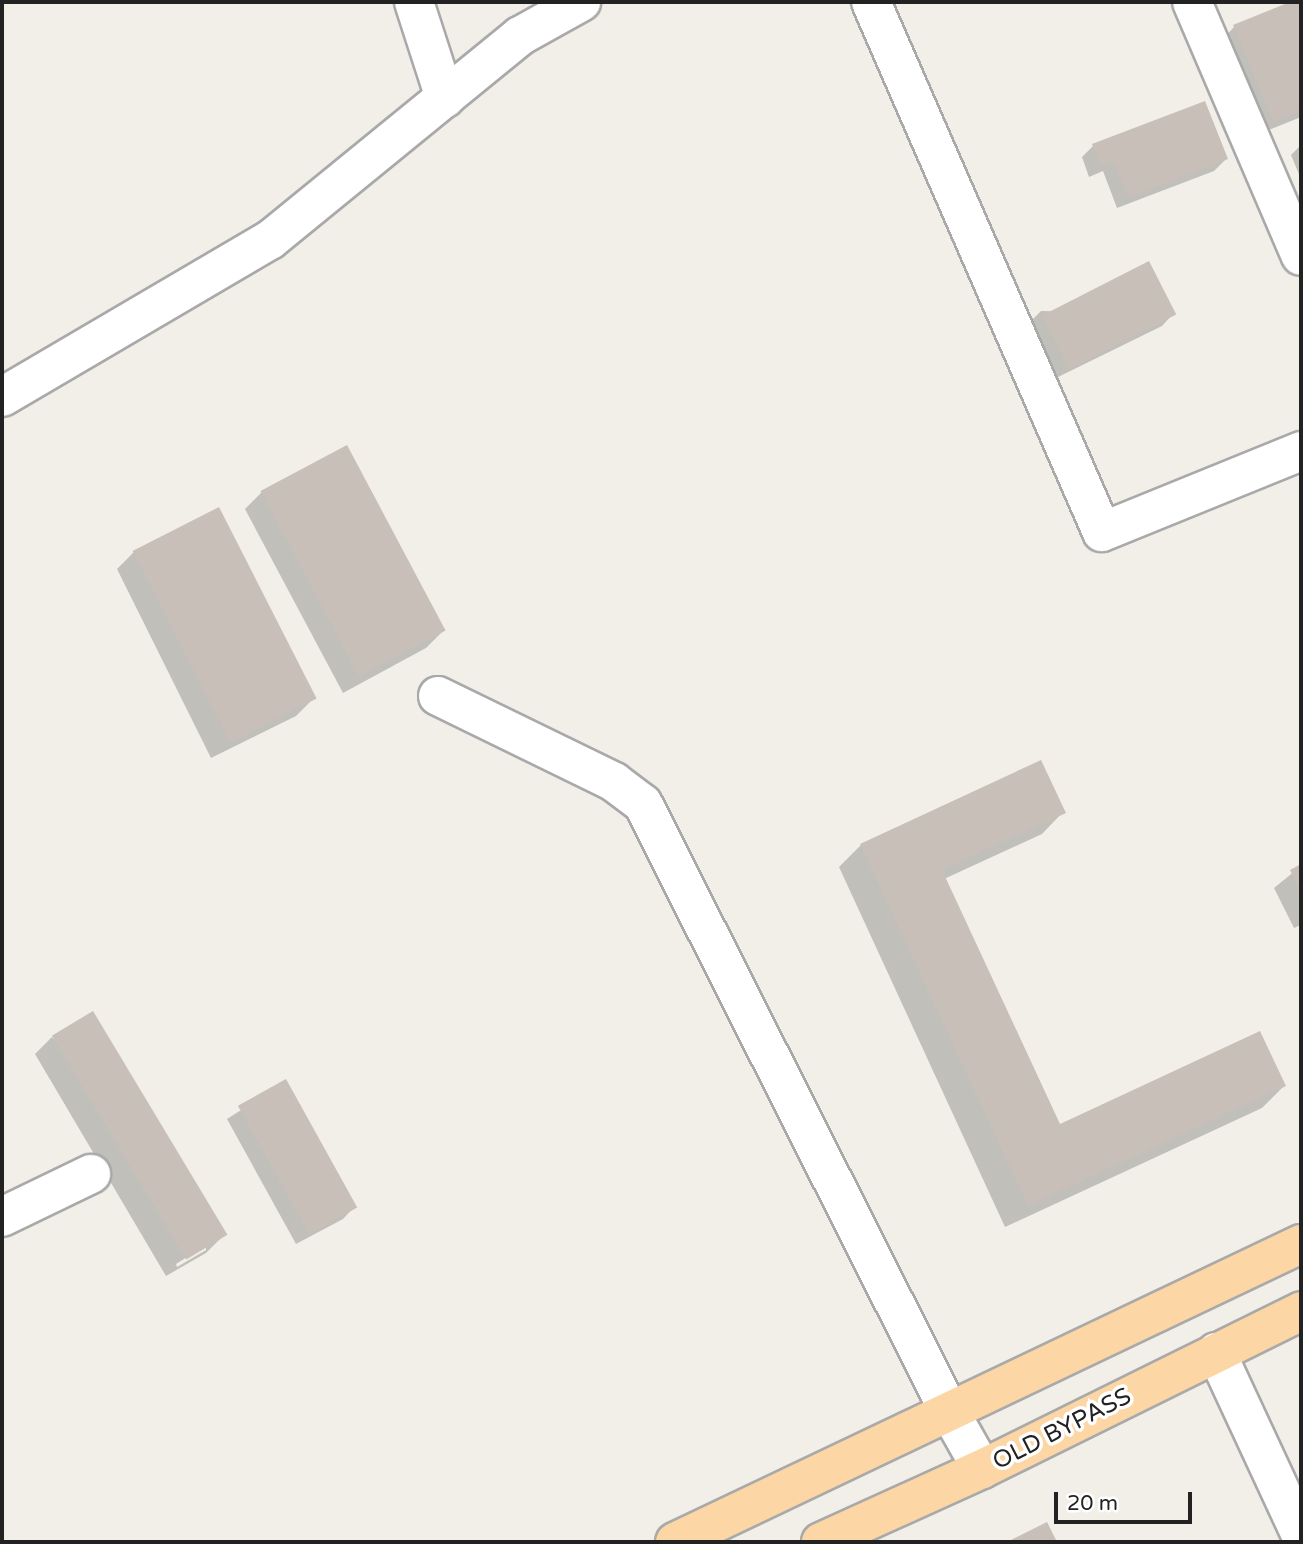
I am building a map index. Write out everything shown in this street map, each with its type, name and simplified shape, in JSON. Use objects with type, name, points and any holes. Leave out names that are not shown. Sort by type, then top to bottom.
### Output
[{"type":"main road","points":[[675,1542],[948,1409],[1301,1244]]},
{"type":"main road","name":"OLD BYPASS","points":[[821,1542],[982,1469],[1301,1311]]},
{"type":"street","points":[[414,2],[445,98]]},
{"type":"street","points":[[2,397],[270,240],[520,36],[581,2]]},
{"type":"street","points":[[871,2],[1102,532],[1301,451]]},
{"type":"street","points":[[1192,2],[1301,256]]},
{"type":"street","points":[[438,696],[614,782],[643,804],[948,1409],[982,1469]]},
{"type":"street","points":[[2,1216],[91,1174]]},
{"type":"street","points":[[1216,1352],[1301,1535]]},
{"type":"building","points":[[1290,2],[1301,2],[1301,111],[1273,122],[1233,25]]},
{"type":"building","points":[[1205,101],[1228,159],[1128,198],[1114,161],[1101,166],[1092,144]]},
{"type":"building","points":[[1149,261],[1176,314],[1069,369],[1042,315]]},
{"type":"building","points":[[347,445],[446,630],[359,676],[260,491]]},
{"type":"building","points":[[219,507],[317,699],[230,743],[133,551]]},
{"type":"building","points":[[1041,760],[1066,813],[942,870],[1060,1124],[1260,1031],[1286,1086],[1028,1206],[860,844]]},
{"type":"building","points":[[1301,864],[1301,892],[1290,870]]},
{"type":"building","points":[[93,1011],[227,1235],[186,1259],[52,1036]]},
{"type":"building","points":[[286,1079],[357,1208],[309,1234],[238,1106]]},
{"type":"building","points":[[1047,1522],[1057,1542],[1012,1542],[1011,1540]]}]
